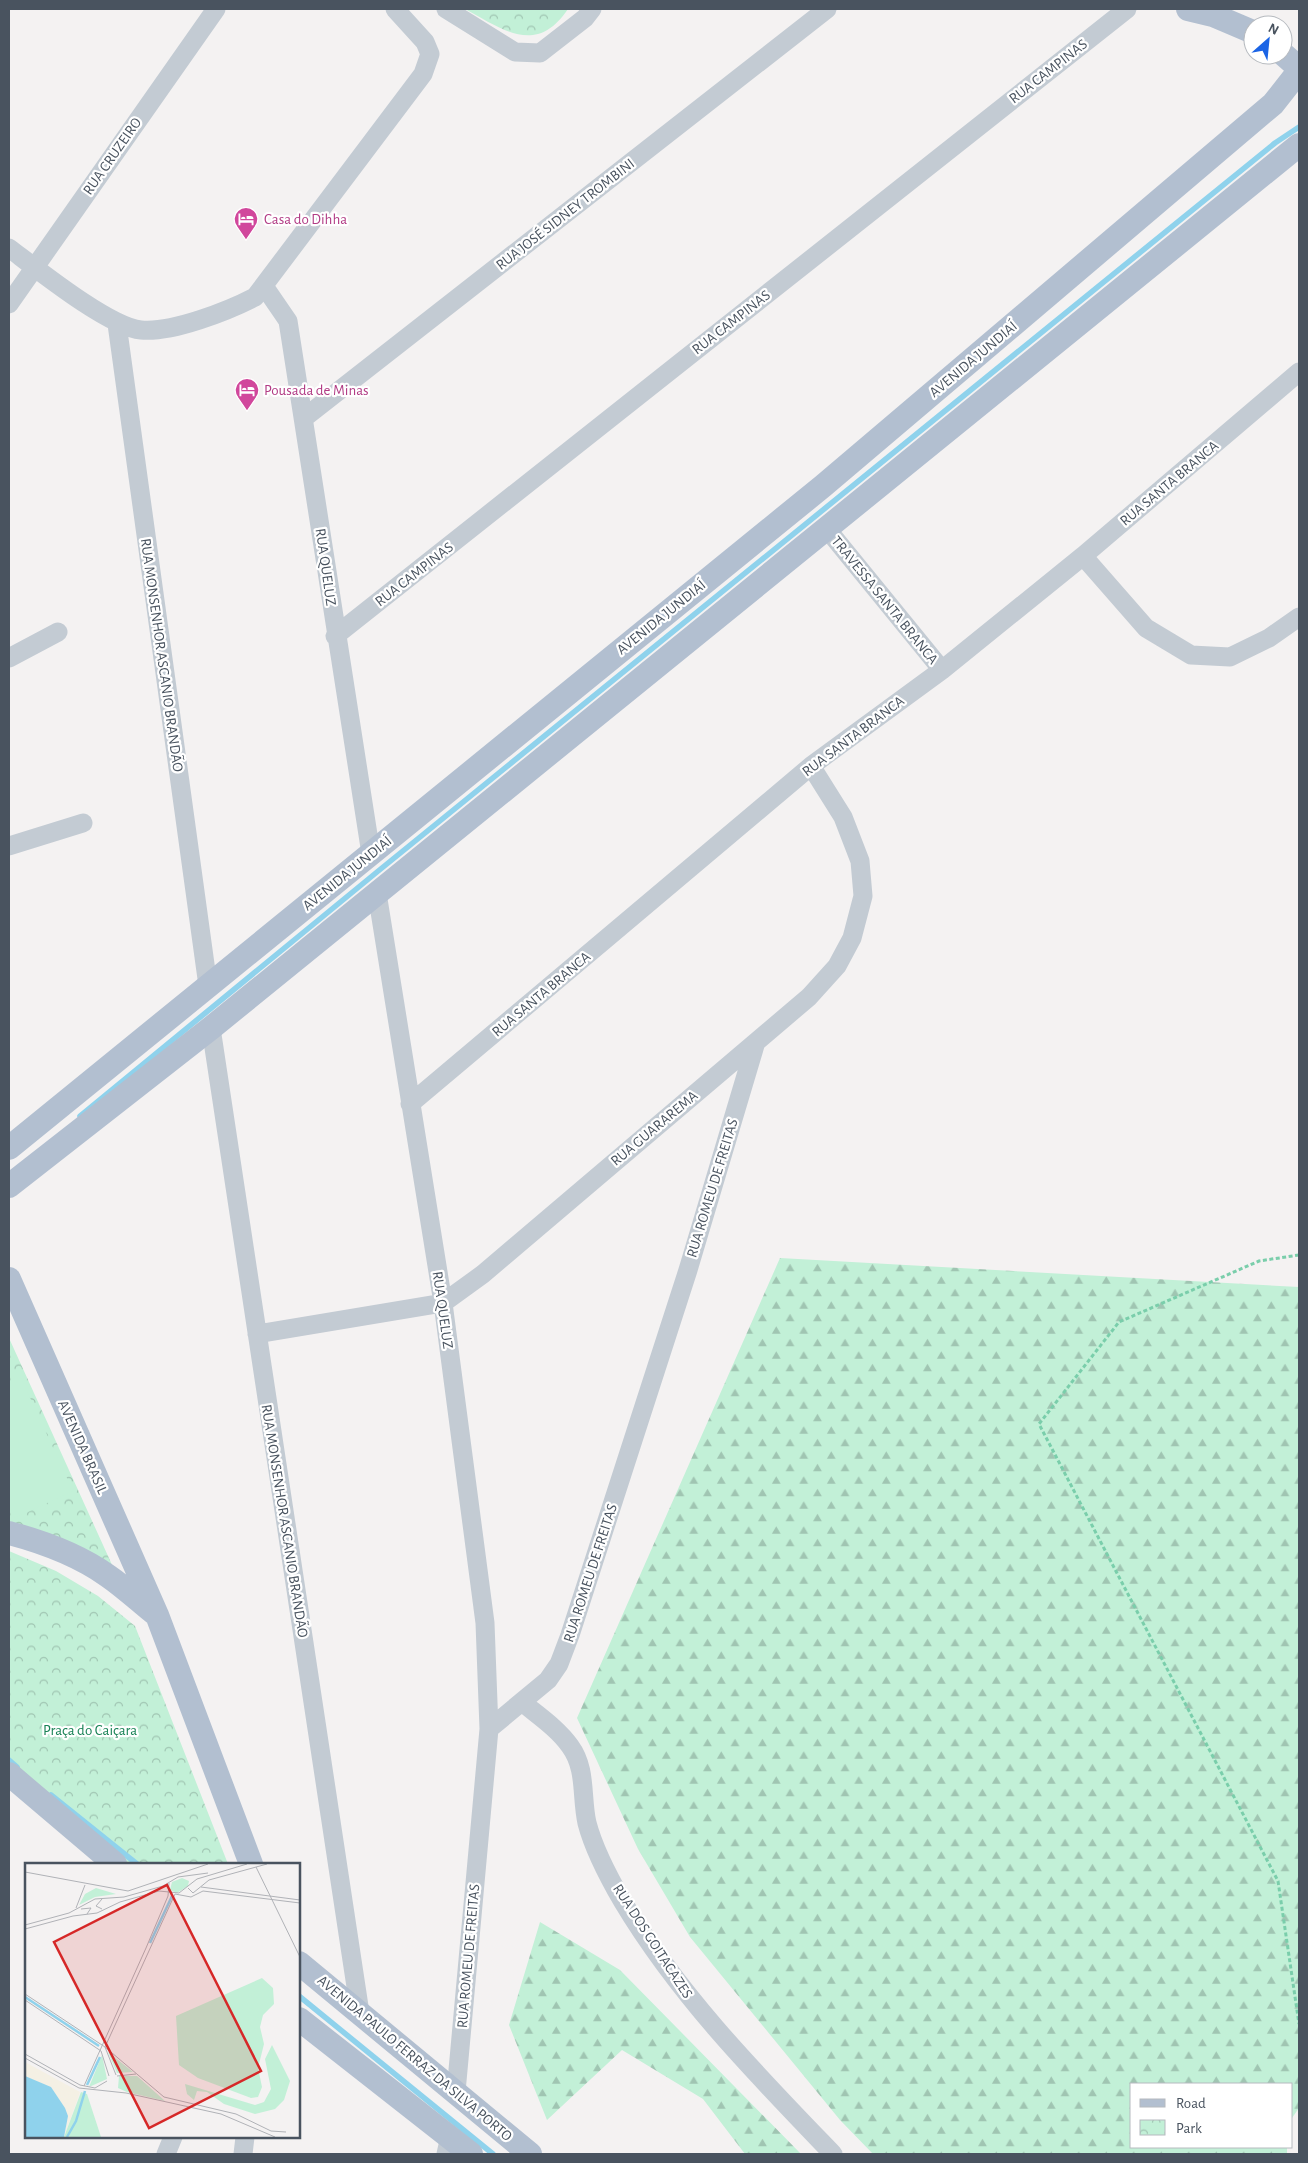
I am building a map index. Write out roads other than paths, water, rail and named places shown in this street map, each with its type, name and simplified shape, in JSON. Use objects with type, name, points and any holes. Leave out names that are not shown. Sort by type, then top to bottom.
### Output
[{"type":"main road","points":[[1188,9],[1212,15],[1243,28]]},
{"type":"main road","name":"AVENIDA JUNDIAÍ","points":[[9,1148],[831,479],[1273,104],[1299,70]]},
{"type":"main road","points":[[9,1186],[210,1028],[1299,145]]},
{"type":"main road","name":"AVENIDA BRASIL","points":[[9,1280],[157,1616]]},
{"type":"main road","points":[[9,1533],[29,1538],[67,1554],[107,1575],[157,1616],[250,1863]]},
{"type":"main road","points":[[9,1774],[114,1863]]},
{"type":"main road","name":"AVENIDA PAULO FERRAZ DA SILVA PORTO","points":[[300,1963],[530,2154]]},
{"type":"main road","points":[[300,2019],[448,2145],[471,2154]]},
{"type":"street","name":"RUA CRUZEIRO","points":[[9,304],[216,9]]},
{"type":"street","points":[[9,248],[117,324],[140,330],[159,330],[233,309],[255,297],[423,74],[430,54],[425,42],[395,9]]},
{"type":"street","points":[[446,9],[515,52],[540,53],[589,13]]},
{"type":"street","name":"RUA JOSÉ SIDNEY TROMBINI","points":[[304,418],[826,9]]},
{"type":"street","name":"RUA CAMPINAS","points":[[336,636],[1126,9]]},
{"type":"street","name":"RUA QUELUZ","points":[[264,286],[288,321],[371,854]]},
{"type":"street","name":"RUA MONSENHOR ASCANIO BRANDÃO","points":[[117,324],[208,986]]},
{"type":"street","name":"RUA SANTA BRANCA","points":[[410,1104],[811,766],[942,670],[1083,556],[1299,372]]},
{"type":"street","name":"TRAVESSA SANTA BRANCA","points":[[827,529],[942,670]]},
{"type":"street","points":[[1083,556],[1146,628],[1191,656],[1230,658],[1269,638],[1299,617]]},
{"type":"street","points":[[9,658],[58,632]]},
{"type":"street","name":"RUA GUARAREMA","points":[[257,1334],[442,1303],[483,1274],[809,997],[837,966],[852,938],[863,896],[860,861],[842,816],[811,766]]},
{"type":"street","points":[[9,846],[83,823]]},
{"type":"street","name":"RUA QUELUZ","points":[[377,893],[442,1303],[485,1623],[489,1729]]},
{"type":"street","name":"RUA MONSENHOR ASCANIO BRANDÃO","points":[[210,1028],[360,2013]]},
{"type":"street","name":"RUA ROMEU DE FREITAS","points":[[456,2092],[489,1729],[523,1703],[548,1680],[558,1664],[570,1635],[688,1270],[756,1042]]},
{"type":"street","name":"RUA DOS GOITACAZES","points":[[523,1703],[559,1733],[574,1752],[583,1778],[587,1822],[597,1848],[623,1902],[684,1992],[744,2063],[833,2154]]},
{"type":"street","points":[[166,2154],[173,2138]]},
{"type":"street","points":[[243,2154],[245,2138]]},
{"type":"waterway","points":[[80,1116],[377,872],[1275,143],[1299,127]]},
{"type":"waterway","points":[[9,1760],[17,1767]]},
{"type":"waterway","points":[[51,1795],[136,1863]]},
{"type":"waterway","points":[[300,1997],[493,2154]]},
{"type":"place","name":"Casa do Dihha","points":[[246,240]]},
{"type":"place","name":"Pousada de Minas","points":[[247,411]]},
{"type":"park label","name":"Praça do Caiçara","points":[[90,1730]]}]
